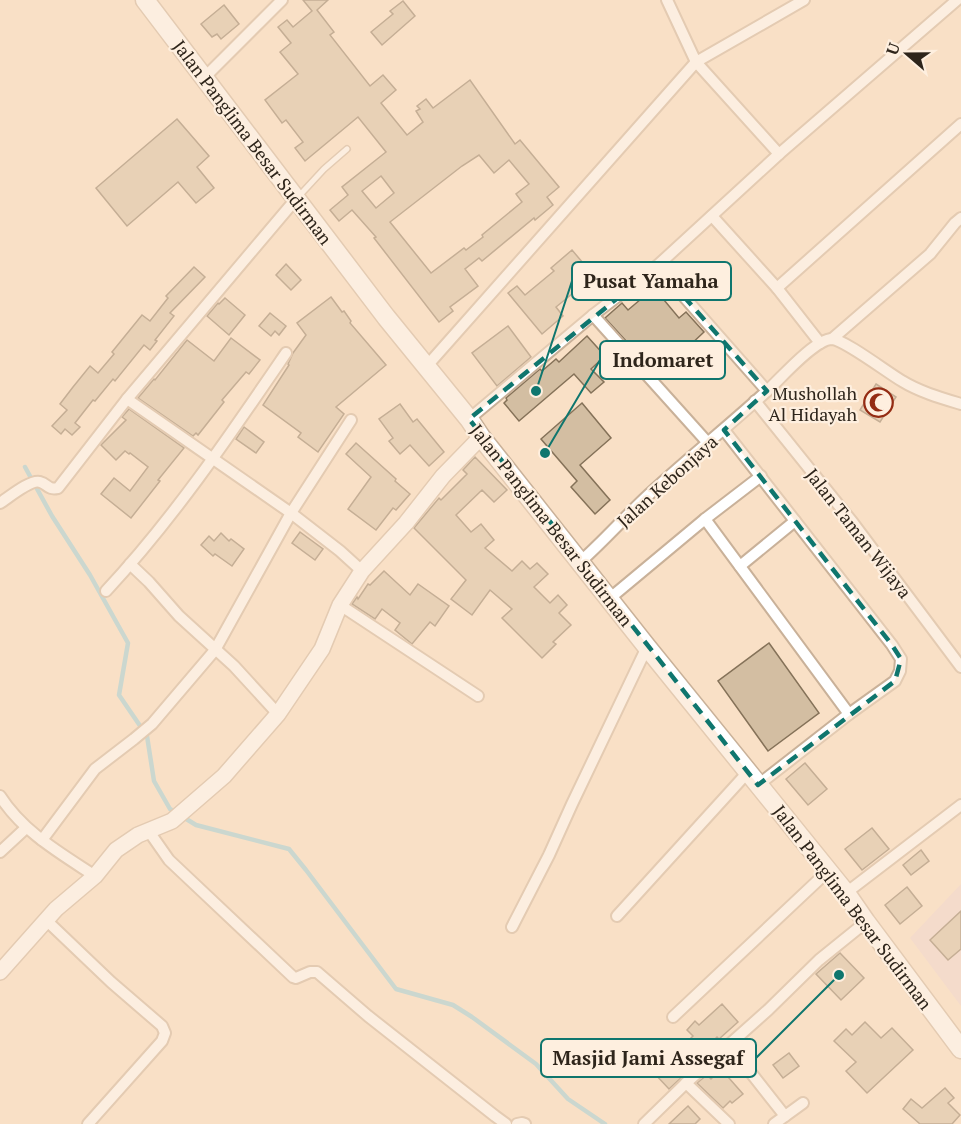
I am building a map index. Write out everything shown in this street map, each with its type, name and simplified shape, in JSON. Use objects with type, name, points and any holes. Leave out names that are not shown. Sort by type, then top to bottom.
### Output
[{"type":"main road","name":"Jalan Panglima Besar Sudirman","points":[[145,0],[386,317],[469,419],[647,647],[846,893],[961,1049]]},
{"type":"main road","points":[[0,972],[56,909],[95,876],[116,850],[138,835],[172,821],[224,776],[278,714],[322,649],[340,605],[362,571],[406,523],[443,476],[481,437]]},
{"type":"street","points":[[204,78],[282,0]]},
{"type":"street","points":[[667,0],[696,62],[779,154]]},
{"type":"street","points":[[426,367],[696,62],[804,0]]},
{"type":"street","points":[[469,419],[593,315],[657,266],[779,154],[957,0]]},
{"type":"street","points":[[777,288],[961,124]]},
{"type":"street","points":[[0,504],[31,484],[40,482],[51,489],[58,488],[127,399],[296,199]]},
{"type":"street","points":[[712,216],[777,288],[820,343],[832,339],[930,254],[961,218]]},
{"type":"street","points":[[657,266],[767,391]]},
{"type":"street","points":[[593,315],[708,443]]},
{"type":"street","points":[[832,339],[850,347],[902,382],[923,392],[961,404]]},
{"type":"street","name":"Jalan Kebonjaya","points":[[580,562],[653,490],[724,430],[808,351],[820,343]]},
{"type":"street","points":[[106,591],[213,459],[286,353]]},
{"type":"street","points":[[127,399],[291,513],[362,571]]},
{"type":"street","name":"Jalan Taman Wijaya","points":[[755,401],[853,523],[961,667]]},
{"type":"street","points":[[42,840],[95,769],[152,724],[215,650],[291,513],[351,420]]},
{"type":"street","points":[[617,916],[753,778],[895,681],[900,671],[901,659],[724,430]]},
{"type":"street","points":[[609,599],[705,519],[761,476]]},
{"type":"street","points":[[705,519],[849,714]]},
{"type":"street","points":[[740,567],[795,521]]},
{"type":"street","points":[[130,564],[179,616],[234,666],[278,714]]},
{"type":"street","points":[[340,605],[478,696]]},
{"type":"street","points":[[512,927],[549,855],[647,647]]},
{"type":"street","points":[[0,796],[9,810],[26,828],[95,876]]},
{"type":"street","points":[[846,893],[961,805]]},
{"type":"street","points":[[0,852],[26,828]]},
{"type":"street","points":[[148,830],[169,861],[293,977],[317,972],[368,1016],[506,1124]]},
{"type":"street","points":[[673,1017],[828,871]]},
{"type":"street","points":[[46,920],[111,982],[162,1026],[165,1033],[162,1041],[88,1124]]},
{"type":"street","points":[[645,1124],[819,960],[866,922]]},
{"type":"street","points":[[729,1045],[784,1116]]},
{"type":"street","points":[[686,1083],[729,1124]]},
{"type":"street","points":[[774,1124],[803,1103]]},
{"type":"street","points":[[517,1124],[525,1124]]},
{"type":"lane","points":[[296,199],[310,182],[347,149]]},
{"type":"highlighted area","points":[[657,266],[767,391],[724,430],[892,645],[901,659],[895,681],[758,785],[469,419]]},
{"type":"shaded area","points":[[961,884],[961,1006],[910,938]]},
{"type":"building","points":[[303,0],[328,0],[317,10],[334,32],[330,35],[370,86],[383,75],[396,90],[381,103],[407,135],[423,122],[416,111],[420,109],[417,106],[426,99],[433,108],[470,80],[515,144],[520,140],[559,187],[547,197],[553,205],[482,261],[479,258],[465,269],[478,286],[450,307],[453,311],[439,322],[374,238],[376,237],[352,210],[339,221],[330,210],[348,195],[342,187],[386,152],[358,117],[305,161],[295,148],[303,142],[286,120],[282,123],[265,100],[298,74],[280,52],[291,43],[278,27],[287,20],[293,27],[312,11]],"holes":[[[479,155],[494,173],[509,160],[529,184],[516,194],[522,202],[482,235],[483,237],[431,273],[390,222]],[[381,176],[394,193],[376,208],[362,191]]]},
{"type":"building","points":[[403,1],[415,16],[382,45],[371,32],[393,14],[390,11]]},
{"type":"building","points":[[224,5],[239,24],[221,39],[217,34],[212,37],[201,24]]},
{"type":"building","points":[[177,119],[209,156],[197,167],[214,188],[196,203],[178,182],[127,226],[96,188]]},
{"type":"building","points":[[572,250],[594,276],[556,307],[563,316],[542,334],[508,293],[517,286],[525,295],[554,271],[551,268]]},
{"type":"building","points":[[286,264],[301,280],[291,290],[276,275]]},
{"type":"building","points":[[194,267],[205,277],[170,313],[174,316],[150,350],[144,345],[115,381],[113,379],[95,401],[93,400],[75,423],[80,427],[72,435],[65,429],[61,434],[52,426],[67,410],[60,404],[73,387],[90,366],[98,373],[142,315],[150,321],[168,298],[166,296]]},
{"type":"building","points":[[654,288],[679,318],[686,312],[704,332],[670,364],[673,366],[660,378],[605,318],[622,303],[628,310]]},
{"type":"building","points":[[331,297],[386,365],[336,407],[344,414],[318,452],[298,437],[301,433],[263,405],[306,335],[297,323]]},
{"type":"building","points":[[225,298],[245,315],[229,335],[207,316]]},
{"type":"building","points":[[270,313],[286,326],[279,335],[275,331],[271,336],[259,326]]},
{"type":"building","points":[[508,326],[531,357],[497,386],[472,353]]},
{"type":"building","points":[[587,336],[605,356],[591,369],[604,382],[591,393],[574,374],[519,421],[504,403],[506,398],[540,369],[542,371],[556,359],[559,362]]},
{"type":"building","points":[[231,338],[260,360],[249,374],[246,372],[222,400],[224,402],[198,435],[196,433],[193,436],[138,398],[187,340],[214,361]]},
{"type":"building","name":"Mushollah Al Hidayah","points":[[876,384],[896,397],[880,422],[860,410]]},
{"type":"building","points":[[582,403],[611,438],[580,465],[610,500],[595,514],[571,487],[577,481],[541,439]]},
{"type":"building","points":[[400,404],[413,422],[417,419],[444,452],[429,466],[410,445],[400,454],[389,441],[393,438],[379,419]]},
{"type":"building","points":[[129,409],[184,448],[131,518],[101,494],[114,478],[130,491],[148,467],[125,451],[116,460],[101,445],[126,420],[122,417]]},
{"type":"building","points":[[244,427],[264,442],[256,453],[236,439]]},
{"type":"building","points":[[356,443],[410,494],[396,510],[393,508],[376,530],[348,509],[371,477],[346,454]]},
{"type":"building","points":[[475,457],[507,490],[494,502],[482,490],[456,515],[471,532],[481,524],[494,540],[485,548],[512,571],[522,561],[530,569],[537,563],[548,574],[534,587],[550,603],[558,595],[567,605],[559,613],[571,625],[553,642],[556,644],[542,658],[502,618],[512,609],[490,590],[472,615],[451,599],[466,580],[414,528],[439,498],[441,500],[467,474],[463,470]]},
{"type":"building","points":[[300,532],[323,549],[315,560],[292,543]]},
{"type":"building","points":[[221,533],[229,541],[231,539],[244,549],[232,566],[215,554],[213,556],[201,545],[209,536],[214,541]]},
{"type":"building","points":[[384,571],[410,595],[418,584],[449,606],[435,626],[430,622],[412,644],[395,630],[400,623],[382,609],[375,619],[352,604],[368,584],[370,585]]},
{"type":"building","points":[[769,643],[819,713],[768,751],[718,681]]},
{"type":"building","points":[[805,763],[827,789],[808,805],[786,779]]},
{"type":"building","points":[[872,828],[889,849],[862,870],[845,849]]},
{"type":"building","points":[[921,850],[929,861],[911,875],[903,865]]},
{"type":"building","points":[[907,887],[922,906],[900,924],[885,905]]},
{"type":"building","points":[[961,911],[961,949],[948,960],[930,940]]},
{"type":"building","points":[[840,953],[864,978],[841,1000],[816,974]]},
{"type":"building","points":[[722,1004],[738,1022],[719,1039],[717,1037],[702,1052],[689,1040],[693,1036],[687,1030],[695,1021],[699,1025]]},
{"type":"building","points":[[865,1022],[881,1038],[892,1028],[913,1050],[867,1093],[846,1071],[856,1062],[834,1041],[846,1029],[852,1035]]},
{"type":"building","points":[[789,1053],[799,1066],[783,1078],[773,1065]]},
{"type":"building","points":[[667,1057],[684,1075],[669,1089],[655,1074],[663,1067],[660,1064]]},
{"type":"building","points":[[721,1069],[743,1094],[723,1108],[697,1083],[707,1075],[711,1079]]},
{"type":"building","points":[[945,1088],[954,1098],[948,1103],[960,1115],[952,1124],[920,1124],[903,1109],[911,1099],[922,1108]]},
{"type":"building","points":[[688,1106],[700,1119],[695,1124],[669,1124]]},
{"type":"waterway","points":[[25,467],[128,643],[119,695],[147,736],[154,781],[170,809],[196,825],[289,849],[396,989],[453,1005],[472,1017],[536,1064],[568,1099],[605,1124]]},
{"type":"place","name":"Pusat Yamaha","points":[[536,391]]},
{"type":"place","name":"Mushollah Al Hidayah","points":[[878,403]]},
{"type":"place","name":"Indomaret","points":[[545,453]]},
{"type":"place","name":"Masjid Jami Assegaf","points":[[839,975]]}]
